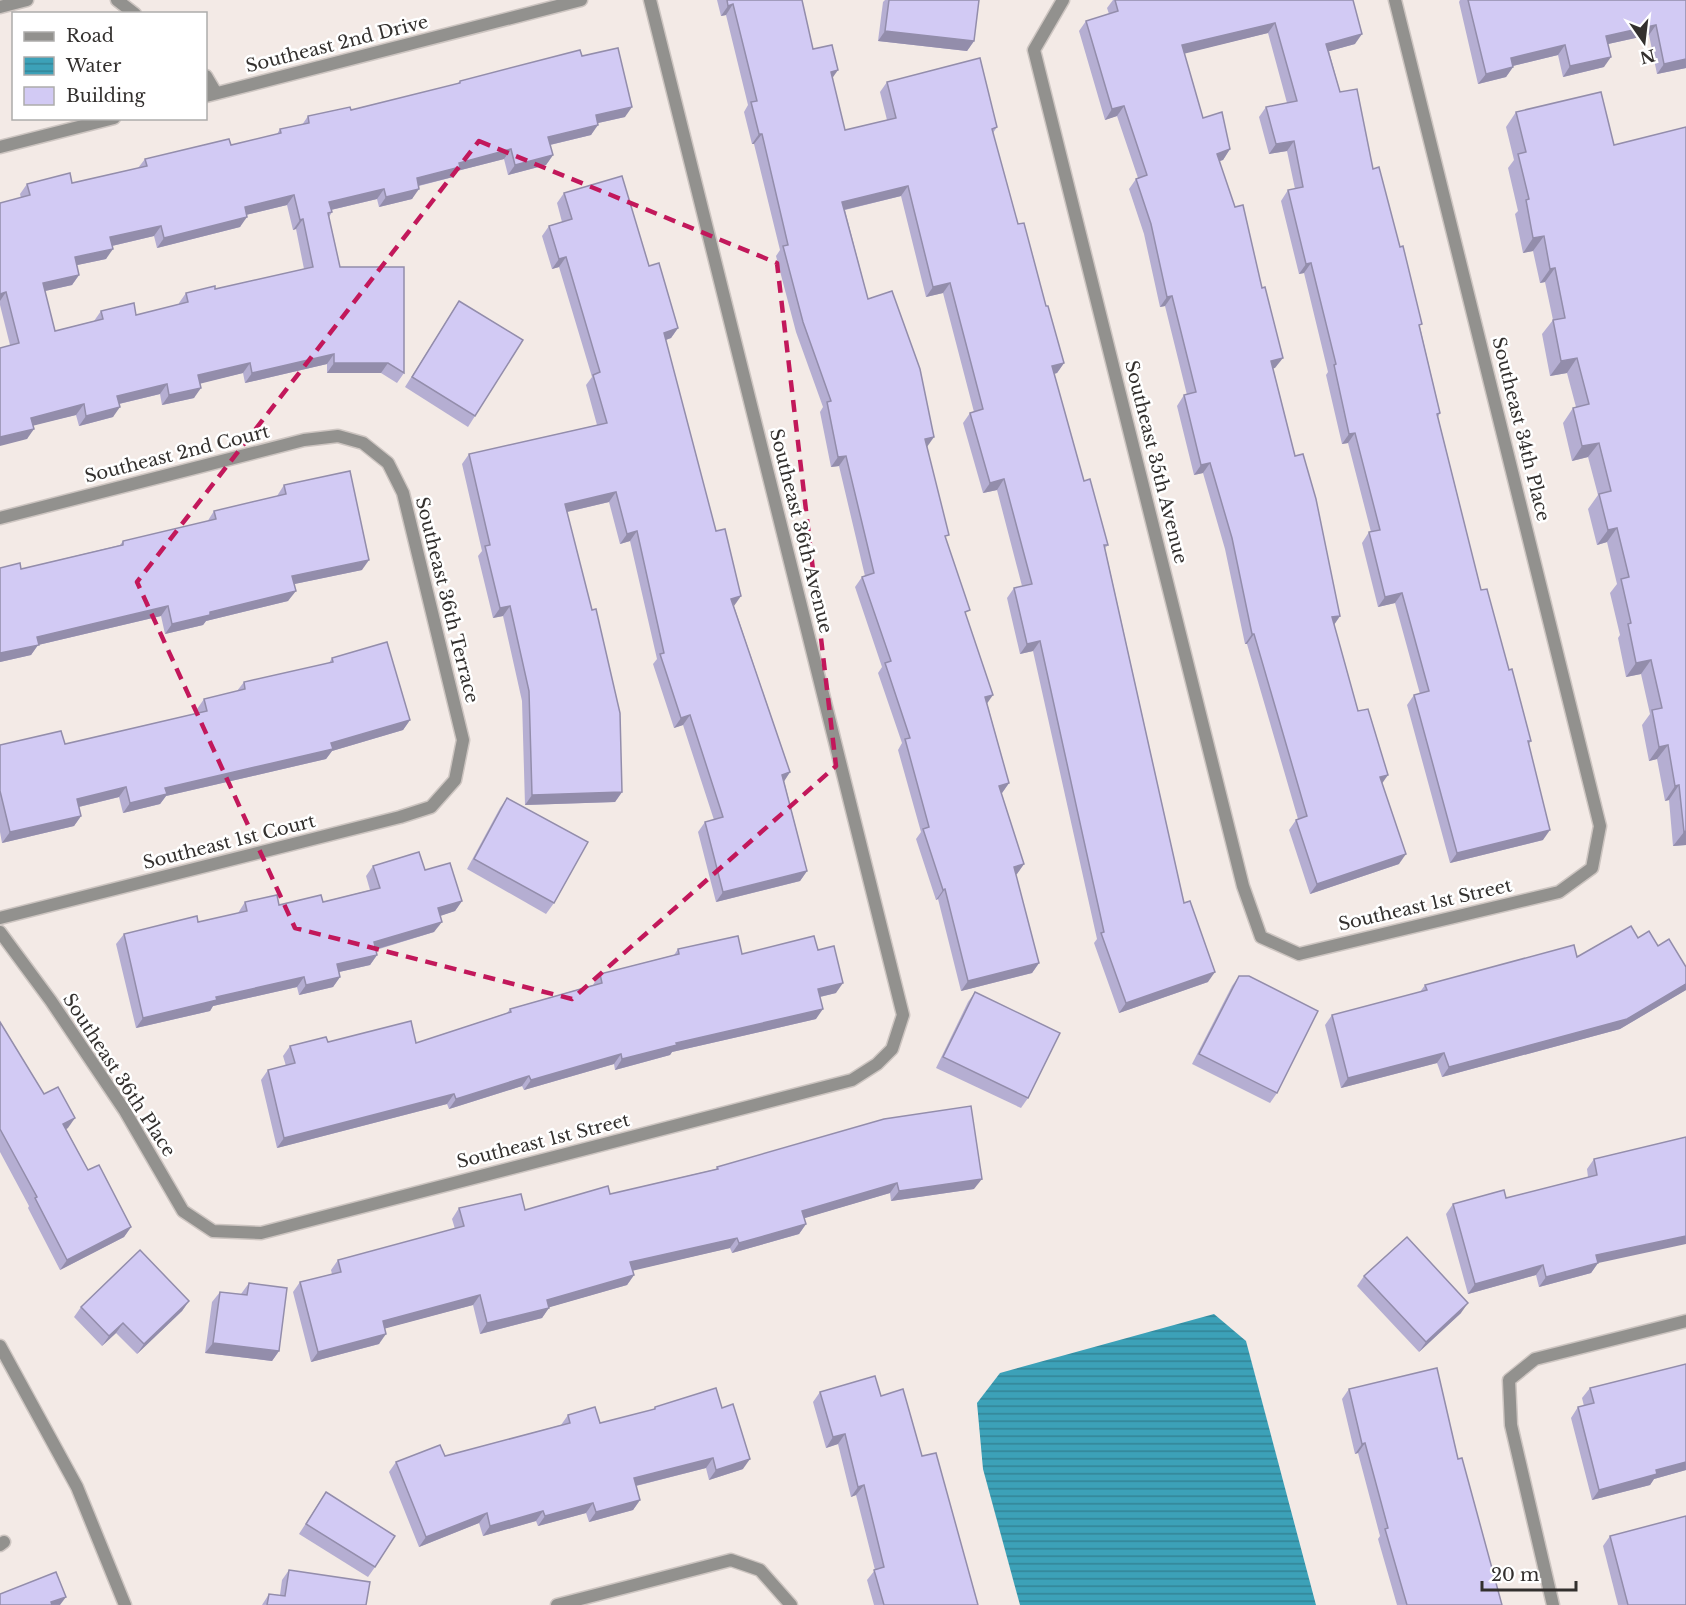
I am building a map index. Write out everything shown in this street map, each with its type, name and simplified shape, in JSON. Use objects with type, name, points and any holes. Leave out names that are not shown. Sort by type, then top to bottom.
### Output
[{"type":"street","points":[[0,7],[27,0]]},
{"type":"street","points":[[117,0],[132,12]]},
{"type":"street","name":"Southeast 2nd Drive","points":[[211,94],[581,0]]},
{"type":"street","name":"Southeast 36th Avenue","points":[[650,0],[903,1015],[892,1049],[877,1064]]},
{"type":"street","name":"Southeast 35th Avenue","points":[[1063,0],[1034,50],[1243,886],[1261,937]]},
{"type":"street","name":"Southeast 34th Place","points":[[1395,0],[1600,826],[1592,868]]},
{"type":"street","points":[[0,147],[106,120]]},
{"type":"street","name":"Southeast 2nd Court","points":[[0,518],[304,440],[338,436],[363,442]]},
{"type":"street","name":"Southeast 36th Terrace","points":[[363,442],[388,463],[403,493],[463,740],[454,780]]},
{"type":"street","name":"Southeast 1st Court","points":[[0,918],[400,817],[431,807],[454,780]]},
{"type":"street","name":"Southeast 1st Street","points":[[1261,937],[1299,954],[1559,892],[1592,868]]},
{"type":"street","name":"Southeast 36th Place","points":[[0,932],[51,1001],[125,1111],[183,1211],[213,1231]]},
{"type":"street","name":"Southeast 1st Street","points":[[213,1231],[261,1233],[852,1080],[877,1064]]},
{"type":"street","points":[[1553,1605],[1511,1425],[1509,1380],[1534,1359],[1686,1321]]},
{"type":"street","points":[[0,1346],[77,1487],[125,1605]]},
{"type":"street","points":[[557,1605],[731,1560],[760,1570],[791,1605]]},
{"type":"highlighted area","points":[[479,141],[777,263],[836,766],[572,999],[295,928],[137,582]]},
{"type":"water","points":[[1214,1314],[1246,1341],[1316,1605],[1020,1605],[983,1469],[977,1403],[1000,1373]]},
{"type":"building","points":[[727,0],[802,0],[813,49],[832,45],[838,70],[831,72],[845,130],[896,118],[887,82],[980,58],[997,127],[992,129],[1018,224],[1024,223],[1064,363],[1052,366],[1084,481],[1090,479],[1108,545],[1104,545],[1184,903],[1190,901],[1215,972],[1126,1003],[1101,933],[1104,932],[1040,641],[1027,644],[1014,588],[1032,584],[1004,479],[990,483],[970,413],[983,409],[950,283],[933,287],[908,186],[842,202],[868,299],[892,291],[920,369],[934,437],[925,439],[949,535],[945,536],[970,610],[965,612],[993,695],[985,697],[1009,783],[999,786],[1024,864],[1014,867],[1039,963],[968,981],[945,889],[943,890],[923,829],[929,827],[905,739],[910,738],[885,663],[891,661],[862,577],[874,573],[846,456],[838,457],[827,402],[831,401],[803,322],[783,246],[788,245],[762,134],[759,134],[751,102],[757,101],[733,4],[728,6]]},
{"type":"building","points":[[889,0],[979,0],[974,41],[885,31]]},
{"type":"building","points":[[1115,0],[1353,0],[1362,34],[1326,44],[1340,92],[1357,89],[1373,169],[1379,167],[1400,247],[1403,246],[1422,324],[1419,325],[1440,413],[1437,414],[1481,590],[1487,589],[1509,670],[1512,669],[1531,741],[1528,741],[1550,830],[1457,853],[1414,695],[1429,691],[1402,593],[1385,597],[1369,532],[1380,530],[1355,433],[1349,434],[1334,365],[1336,364],[1311,263],[1306,264],[1288,190],[1303,187],[1294,141],[1276,144],[1266,107],[1297,101],[1275,23],[1182,45],[1203,118],[1222,112],[1230,149],[1217,154],[1235,207],[1243,205],[1262,288],[1265,287],[1283,358],[1271,361],[1295,456],[1303,454],[1316,499],[1340,616],[1332,617],[1358,711],[1368,709],[1388,775],[1380,777],[1406,854],[1317,884],[1296,820],[1307,816],[1254,634],[1252,634],[1232,538],[1210,463],[1201,465],[1184,395],[1196,392],[1172,296],[1167,297],[1151,224],[1136,179],[1147,175],[1124,106],[1112,109],[1086,21],[1118,11]]},
{"type":"building","points":[[1468,0],[1686,0],[1686,59],[1664,64],[1656,25],[1606,36],[1611,57],[1570,66],[1565,45],[1511,58],[1513,67],[1486,74]]},
{"type":"building","points":[[618,48],[632,107],[596,115],[598,125],[548,137],[553,155],[515,165],[511,149],[459,163],[460,167],[417,178],[419,189],[386,197],[384,189],[329,202],[332,212],[328,213],[340,267],[404,267],[404,373],[388,363],[334,363],[334,354],[252,373],[250,363],[198,375],[201,388],[169,395],[167,384],[117,396],[120,407],[86,416],[84,404],[31,418],[34,429],[0,437],[0,348],[19,343],[6,292],[0,294],[0,203],[30,195],[27,184],[70,173],[72,183],[147,166],[145,159],[229,139],[231,145],[281,133],[280,129],[309,123],[308,116],[350,107],[351,110],[580,50],[582,56]],"holes":[[[294,195],[300,220],[303,219],[313,267],[215,289],[215,286],[186,293],[188,302],[136,315],[134,303],[101,311],[103,319],[55,331],[43,283],[79,275],[75,257],[113,249],[110,237],[161,226],[164,238],[247,217],[245,207]]]},
{"type":"building","points":[[1601,92],[1614,145],[1686,127],[1686,831],[1684,832],[1679,785],[1675,786],[1668,745],[1659,747],[1652,710],[1662,708],[1651,660],[1636,663],[1628,624],[1631,623],[1621,579],[1629,577],[1617,528],[1608,530],[1599,494],[1611,491],[1599,443],[1582,446],[1573,408],[1589,404],[1577,358],[1561,361],[1553,320],[1565,318],[1555,268],[1550,269],[1544,236],[1533,238],[1526,200],[1529,199],[1518,154],[1526,152],[1516,112]]},
{"type":"building","points":[[622,176],[649,266],[659,263],[678,328],[664,333],[716,531],[725,529],[741,596],[731,599],[790,772],[782,775],[807,871],[723,892],[705,822],[723,817],[690,715],[681,718],[660,654],[664,653],[637,531],[627,534],[616,492],[565,504],[592,610],[596,609],[620,713],[622,792],[532,795],[529,691],[510,606],[500,608],[485,546],[490,545],[469,454],[607,423],[593,375],[600,372],[566,257],[559,259],[549,226],[572,219],[564,193]]},
{"type":"building","points":[[459,301],[523,340],[475,416],[412,377]]},
{"type":"building","points":[[350,471],[369,560],[292,576],[296,591],[210,612],[210,615],[172,624],[168,606],[37,637],[39,645],[0,653],[0,568],[20,563],[21,569],[123,545],[123,541],[216,519],[214,511],[286,494],[284,485]]},
{"type":"building","points":[[387,642],[410,720],[331,743],[333,749],[165,788],[167,794],[130,803],[126,787],[77,799],[81,816],[10,832],[0,791],[0,745],[61,731],[65,744],[207,711],[204,699],[245,689],[244,682],[333,662],[332,658]]},
{"type":"building","points":[[507,798],[588,842],[554,903],[474,859]]},
{"type":"building","points":[[419,852],[425,870],[450,863],[462,901],[438,908],[442,922],[374,942],[377,955],[337,964],[340,977],[306,985],[304,977],[216,997],[217,1000],[143,1018],[124,934],[197,916],[198,922],[247,911],[245,902],[277,895],[279,905],[321,895],[323,902],[380,888],[373,866]]},
{"type":"building","points":[[1631,926],[1638,938],[1649,931],[1658,946],[1669,939],[1686,967],[1686,984],[1627,1019],[1449,1067],[1444,1053],[1348,1078],[1332,1015],[1427,990],[1425,985],[1574,945],[1577,957]]},
{"type":"building","points":[[738,936],[742,954],[814,936],[818,950],[834,946],[843,983],[818,989],[823,1009],[676,1043],[677,1045],[622,1059],[621,1054],[531,1080],[529,1076],[456,1099],[454,1094],[284,1138],[268,1070],[295,1063],[290,1046],[326,1037],[328,1042],[411,1021],[416,1043],[511,1012],[510,1009],[602,983],[600,974],[679,954],[678,949]]},
{"type":"building","points":[[1239,976],[1249,976],[1318,1011],[1277,1093],[1199,1054]]},
{"type":"building","points":[[975,992],[1060,1033],[1028,1098],[943,1057]]},
{"type":"building","points":[[0,1022],[44,1094],[58,1087],[75,1118],[63,1124],[88,1170],[99,1165],[131,1227],[67,1260],[35,1198],[37,1197],[0,1129]]},
{"type":"building","points":[[971,1106],[982,1179],[899,1191],[897,1183],[802,1211],[806,1224],[739,1243],[737,1238],[630,1262],[634,1275],[547,1300],[549,1308],[487,1323],[480,1295],[383,1321],[386,1334],[318,1352],[300,1282],[341,1272],[338,1260],[464,1226],[459,1208],[521,1194],[525,1210],[608,1186],[610,1194],[718,1169],[717,1167],[884,1119]]},
{"type":"building","points":[[1686,1137],[1686,1236],[1596,1255],[1598,1263],[1546,1277],[1543,1265],[1475,1284],[1453,1204],[1504,1190],[1506,1198],[1597,1175],[1594,1159]]},
{"type":"building","points":[[1407,1237],[1468,1303],[1426,1342],[1364,1276]]},
{"type":"building","points":[[140,1250],[189,1301],[144,1344],[123,1323],[109,1336],[81,1307]]},
{"type":"building","points":[[249,1283],[287,1288],[279,1351],[213,1343],[220,1292],[247,1295]]},
{"type":"building","points":[[1686,1364],[1686,1462],[1656,1470],[1657,1474],[1599,1490],[1578,1407],[1594,1403],[1590,1388]]},
{"type":"building","points":[[1437,1368],[1458,1459],[1462,1458],[1502,1605],[1407,1605],[1385,1529],[1388,1528],[1365,1443],[1362,1444],[1349,1389]]},
{"type":"building","points":[[875,1376],[881,1396],[903,1389],[922,1456],[936,1453],[978,1605],[884,1605],[874,1570],[884,1567],[864,1485],[858,1487],[845,1434],[833,1437],[820,1392]]},
{"type":"building","points":[[716,1388],[722,1408],[733,1404],[750,1459],[716,1470],[713,1458],[634,1478],[640,1500],[596,1512],[593,1503],[545,1516],[543,1511],[490,1526],[487,1513],[426,1537],[396,1462],[440,1445],[445,1456],[570,1423],[568,1415],[595,1407],[600,1423],[655,1409],[655,1407]]},
{"type":"building","points":[[326,1492],[395,1536],[375,1567],[306,1524]]},
{"type":"building","points":[[1686,1516],[1686,1605],[1628,1605],[1610,1536]]},
{"type":"building","points":[[289,1570],[370,1582],[366,1605],[267,1605],[269,1594],[285,1596]]},
{"type":"building","points":[[56,1572],[66,1597],[51,1602],[52,1605],[0,1605],[0,1594]]}]
